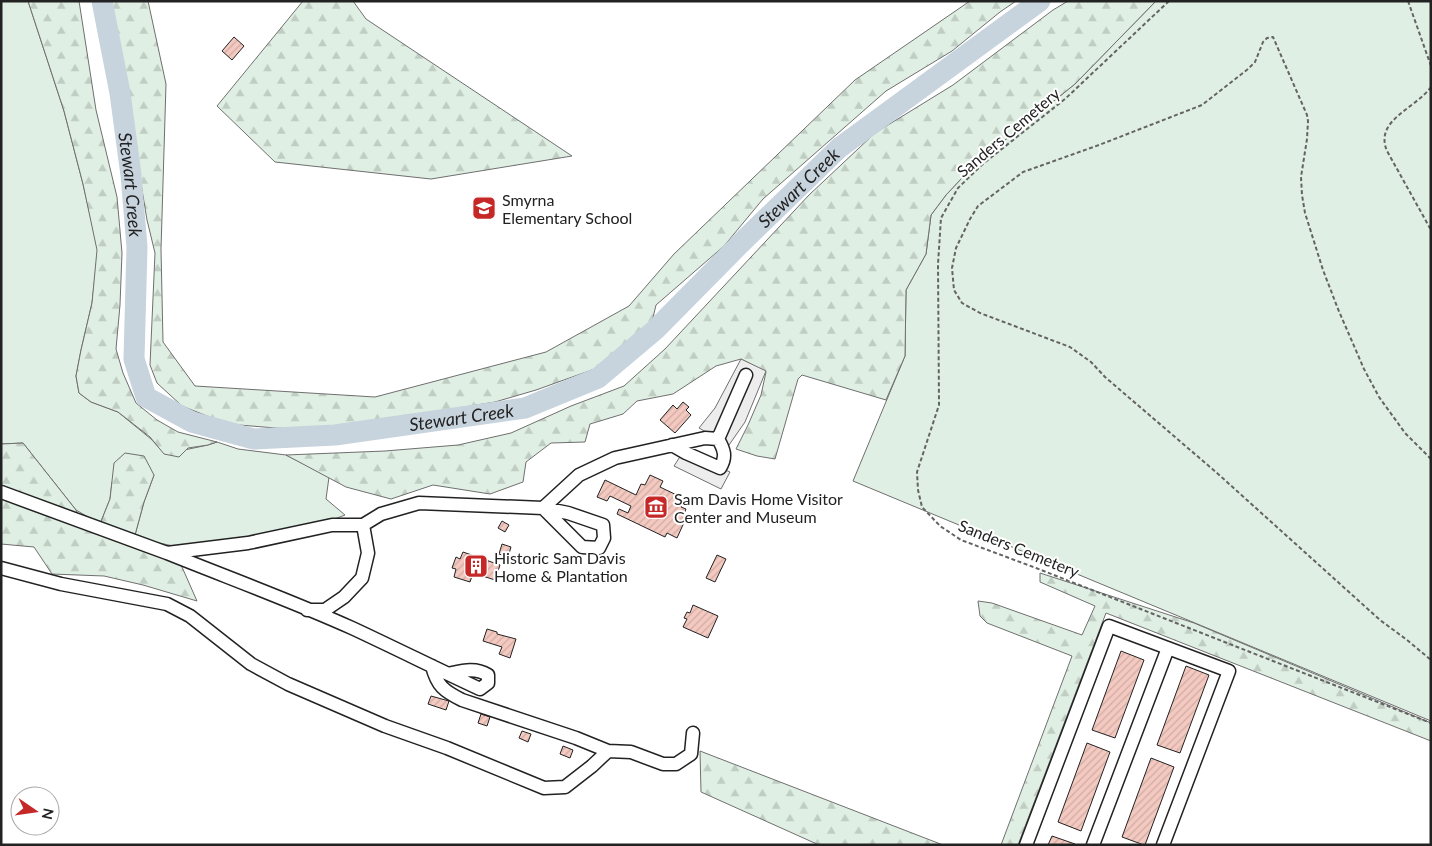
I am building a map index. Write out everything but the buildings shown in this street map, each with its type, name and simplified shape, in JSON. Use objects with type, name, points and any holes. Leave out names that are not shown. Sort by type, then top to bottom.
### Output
[{"type":"street","points":[[672,445],[720,468],[725,461],[723,449],[718,438],[746,375]]},
{"type":"street","points":[[543,508],[579,475],[615,458],[705,438],[718,438]]},
{"type":"street","points":[[1,492],[167,553],[352,628],[480,688]]},
{"type":"street","points":[[167,553],[248,543],[332,525],[363,525],[381,514],[419,503],[543,508],[568,513],[603,524],[604,538],[598,548],[582,548],[543,508]]},
{"type":"street","points":[[307,610],[325,610],[344,597],[362,578],[368,554],[363,525]]},
{"type":"street","points":[[1,568],[61,584],[167,604],[190,616],[252,664],[288,684],[386,726],[447,748],[544,788],[565,788],[608,751]]},
{"type":"street","points":[[1026,845],[1109,626],[1228,672],[1163,845]]},
{"type":"street","points":[[1093,845],[1168,648]]},
{"type":"street","points":[[432,666],[436,680],[446,692],[499,713],[576,738],[608,751],[631,752],[663,764],[676,764],[691,754],[693,733]]},
{"type":"path","name":"Sanders Cemetery","points":[[1169,1],[1066,99],[984,163],[958,188],[941,218],[938,264],[939,404],[917,472],[918,490],[922,507],[940,526],[961,540],[1082,585],[1431,723]]},
{"type":"path","points":[[1408,1],[1431,66]]},
{"type":"path","points":[[1431,459],[1405,433],[1379,397],[1364,369],[1338,309],[1305,213],[1301,177],[1307,139],[1307,115],[1273,38],[1267,38],[1263,42],[1259,47],[1255,62],[1248,69],[1202,105],[1023,172],[978,206],[956,248],[952,268],[954,290],[962,303],[980,313],[1070,347],[1090,362],[1284,532],[1380,620],[1431,660]]},
{"type":"path","points":[[1431,87],[1425,95],[1391,123],[1385,131],[1384,142],[1387,151],[1431,230]]},
{"type":"green space","points":[[1,1],[28,1],[64,111],[98,250],[92,303],[76,376],[79,393],[91,402],[118,412],[151,439],[165,454],[217,442],[238,449],[286,455],[329,477],[326,499],[345,515],[332,520],[240,540],[178,547],[150,541],[135,535],[154,475],[112,482],[110,499],[100,524],[76,510],[23,443],[1,444]]},
{"type":"green space","points":[[28,1],[79,1],[96,110],[117,197],[122,253],[116,349],[123,373],[136,403],[157,420],[178,432],[217,442],[188,448],[179,457],[164,454],[150,437],[118,412],[91,402],[79,393],[76,376],[92,303],[97,250],[83,184],[64,111]]},
{"type":"green space","points":[[111,1],[148,1],[166,84],[161,249],[163,342],[195,386],[375,397],[546,352],[629,306],[674,254],[855,80],[970,1],[1016,1],[952,51],[886,91],[763,199],[724,246],[656,305],[651,326],[638,333],[600,367],[536,390],[495,402],[345,429],[288,429],[227,424],[182,406],[157,383],[150,365],[155,253],[147,220]]},
{"type":"green space","points":[[303,1],[353,1],[366,19],[572,156],[431,179],[275,162],[217,106]]},
{"type":"green space","points":[[1068,1],[1156,1],[1075,84],[975,164],[946,195],[931,215],[926,254],[906,290],[905,356],[886,400],[802,375],[798,379],[775,459],[757,456],[736,449],[761,395],[766,372],[741,359],[716,366],[673,394],[637,401],[623,414],[590,424],[585,442],[551,443],[526,462],[523,482],[490,494],[433,485],[391,499],[346,487],[286,455],[385,451],[458,445],[511,433],[571,406],[624,386],[665,349],[809,195],[875,133],[953,85],[1053,10]]},
{"type":"green space","points":[[1156,1],[1431,1],[1431,721],[853,481],[905,356],[906,290],[926,254],[931,215],[946,195],[975,164],[1075,84]]},
{"type":"green space","points":[[23,443],[76,510],[83,524],[167,553],[182,567],[197,601],[104,576],[52,574],[34,547],[1,544],[1,444]]},
{"type":"green space","points":[[125,453],[144,456],[154,475],[135,535],[100,524],[110,499],[114,463]]},
{"type":"green space","points":[[1040,573],[1194,623],[1431,723],[1431,741],[1106,613],[1018,845],[1001,845],[1072,656],[987,623],[980,616],[978,601],[992,603],[1082,635],[1095,606],[1040,582]]},
{"type":"green space","points":[[700,751],[943,845],[819,845],[701,792]]},
{"type":"shaded area","points":[[741,359],[766,371],[745,422],[729,445],[699,428],[715,408]]},
{"type":"shaded area","points":[[683,452],[730,472],[721,489],[674,466]]},
{"type":"waterway","name":"Stewart Creek","points":[[102,1],[120,93],[131,175],[137,247],[134,359],[146,397],[192,422],[254,439],[335,435],[525,408],[598,378],[655,330],[839,148],[1040,1]]},
{"type":"place","name":"Smyrna Elementary School","points":[[484,208]]},
{"type":"place","name":"Sam Davis Home Visitor Center and Museum","points":[[656,507]]},
{"type":"place","name":"Historic Sam Davis Home & Plantation","points":[[476,566]]}]
